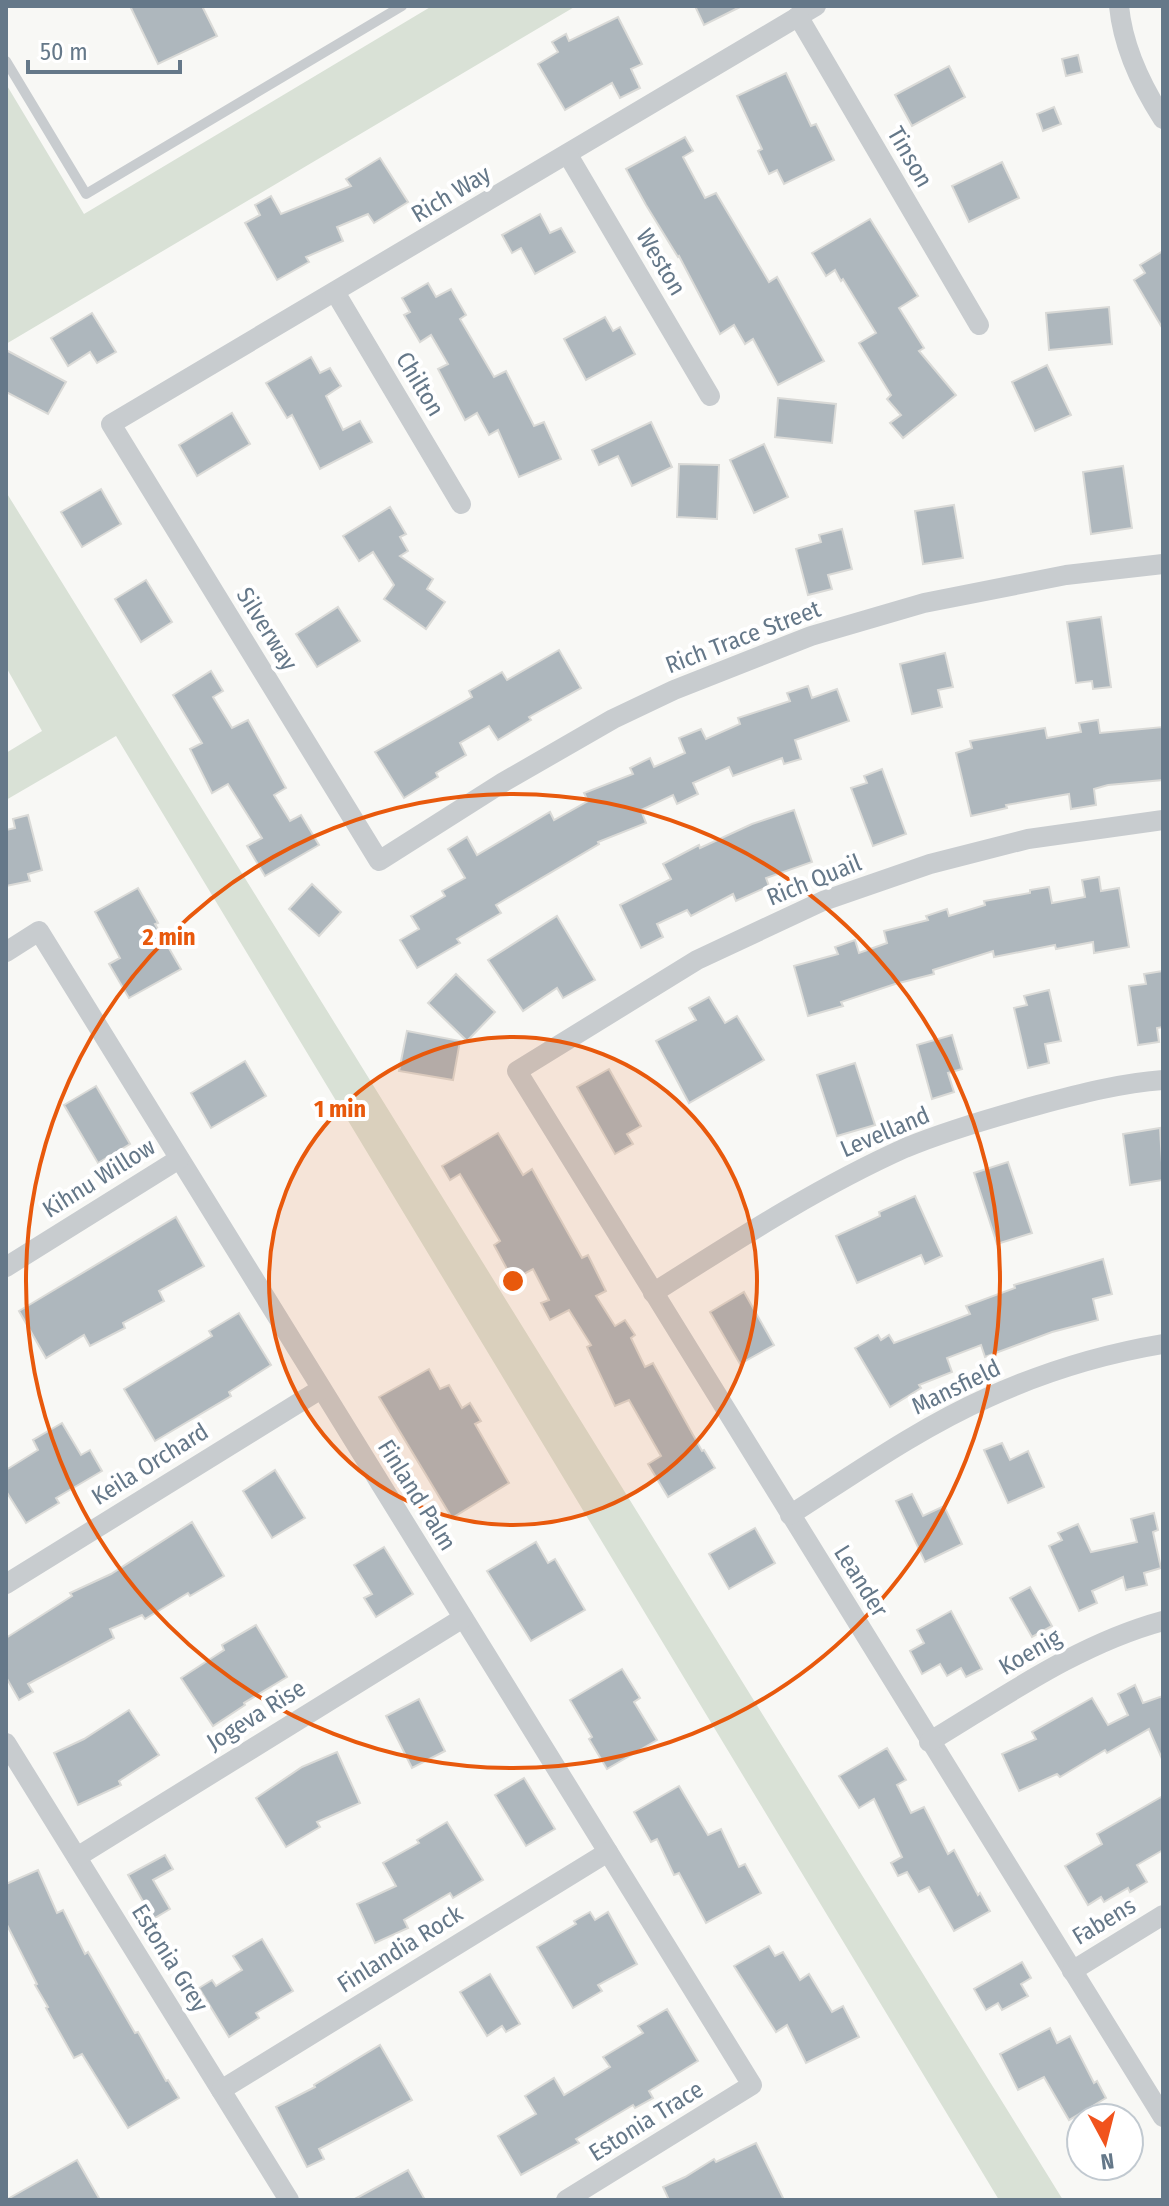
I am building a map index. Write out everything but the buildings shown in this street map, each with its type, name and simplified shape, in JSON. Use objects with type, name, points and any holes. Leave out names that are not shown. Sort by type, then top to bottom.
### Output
[{"type":"street","points":[[1119,6],[1126,44],[1136,70],[1163,119]]},
{"type":"street","name":"Rich Way","points":[[111,424],[807,11]]},
{"type":"street","name":"Tinson","points":[[807,11],[979,325]]},
{"type":"street","name":"Weston","points":[[568,155],[710,396]]},
{"type":"street","name":"Chilton","points":[[335,292],[461,504]]},
{"type":"street","name":"Silverway","points":[[111,424],[379,861]]},
{"type":"street","name":"Rich Trace Street","points":[[379,861],[502,783],[613,719],[674,690],[811,636],[924,603],[1066,575],[1163,564]]},
{"type":"street","name":"Rich Quail","points":[[517,1071],[697,960],[823,901],[930,864],[1028,839],[1163,820]]},
{"type":"street","name":"Finland Palm","points":[[6,952],[39,931],[752,2085]]},
{"type":"street","name":"Leander","points":[[517,1071],[1163,2117]]},
{"type":"street","name":"Levelland","points":[[653,1293],[753,1229],[835,1182],[908,1147],[993,1117],[1084,1093],[1163,1080]]},
{"type":"street","name":"Kihnu Willow","points":[[6,1267],[179,1159]]},
{"type":"street","name":"Mansfield","points":[[790,1515],[908,1440],[987,1397],[1056,1370],[1127,1350],[1163,1344]]},
{"type":"street","name":"Keila Orchard","points":[[6,1584],[321,1389]]},
{"type":"street","name":"Jogeva Rise","points":[[77,1857],[463,1618]]},
{"type":"street","name":"Koenig","points":[[929,1742],[1097,1645],[1163,1621]]},
{"type":"street","name":"Estonia Grey","points":[[6,1743],[289,2200]]},
{"type":"street","name":"Finlandia Rock","points":[[221,2090],[608,1852]]},
{"type":"street","name":"Fabens","points":[[1072,1971],[1163,1915]]},
{"type":"street","name":"Estonia Trace","points":[[566,2200],[752,2085]]},
{"type":"lane","points":[[6,61],[86,194],[402,6]]},
{"type":"shaded area","points":[[432,6],[576,6],[6,344],[6,84],[84,214]]},
{"type":"shaded area","points":[[6,492],[1063,2200],[999,2200],[116,736],[6,800],[6,753],[42,731],[6,667]]}]
